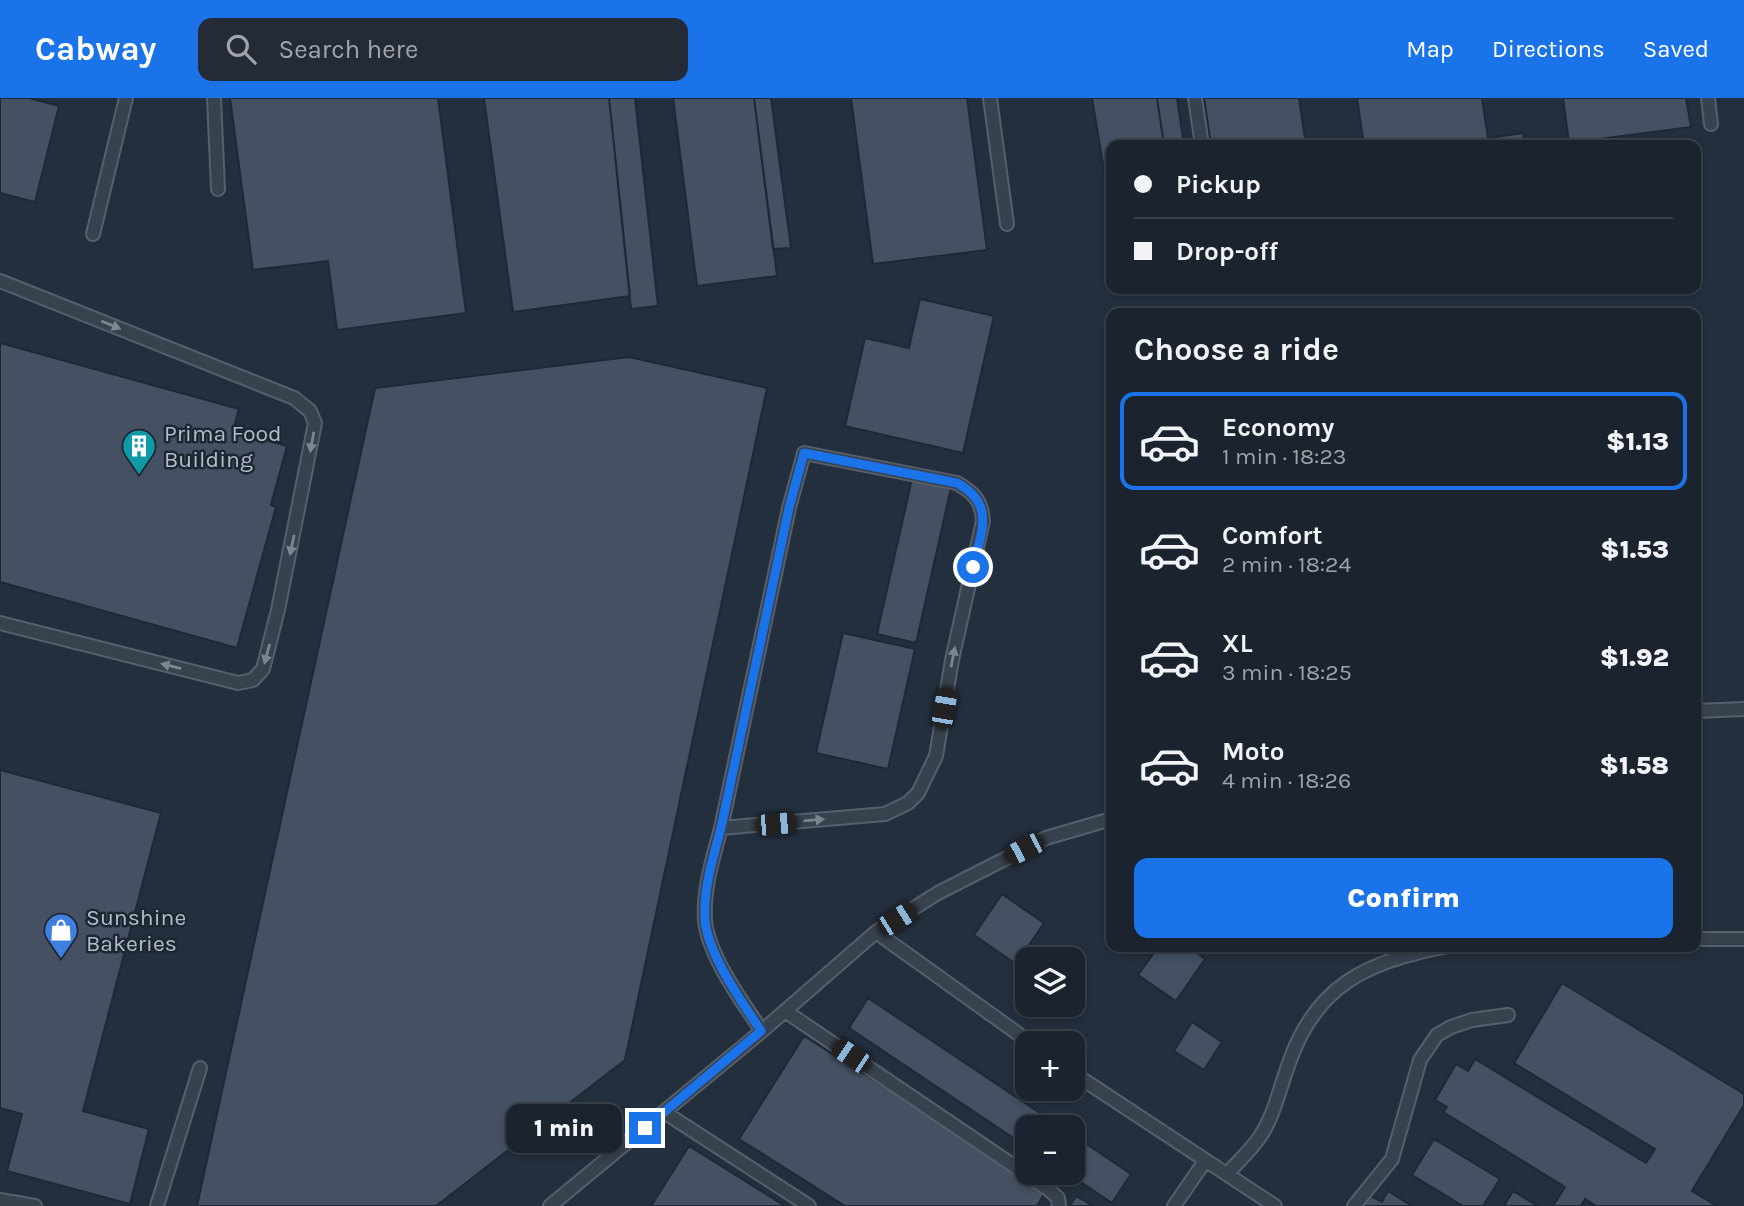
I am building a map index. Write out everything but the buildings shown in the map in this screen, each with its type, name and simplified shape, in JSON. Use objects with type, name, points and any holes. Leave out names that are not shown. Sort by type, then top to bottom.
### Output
[{"type":"lane","points":[[93,234],[126,98]]},
{"type":"lane","points":[[214,98],[218,189]]},
{"type":"lane","points":[[990,98],[1007,224]]},
{"type":"lane","points":[[1195,98],[1201,140]]},
{"type":"lane","points":[[1708,98],[1711,124]]},
{"type":"lane","points":[[0,281],[294,398],[310,411],[315,423],[278,610],[262,669],[253,680],[237,683],[0,623]]},
{"type":"lane","points":[[721,828],[885,814],[908,803],[918,793],[936,756],[953,660],[983,521],[982,506],[968,489],[957,483],[804,453],[789,508],[709,876],[705,918],[708,937],[734,989],[761,1031]]},
{"type":"lane","points":[[1701,711],[1744,709]]},
{"type":"lane","points":[[550,1206],[876,932],[938,893],[1046,838],[1106,820]]},
{"type":"lane","points":[[876,932],[1015,1032]]},
{"type":"lane","points":[[1701,939],[1744,939]]},
{"type":"lane","points":[[1227,1174],[1260,1137],[1271,1114],[1296,1042],[1316,1009],[1347,980],[1401,955],[1417,952]]},
{"type":"lane","points":[[785,1011],[1048,1189],[1058,1198],[1059,1206]]},
{"type":"lane","points":[[1354,1206],[1392,1159],[1420,1060],[1437,1035],[1472,1020],[1508,1015]]},
{"type":"lane","points":[[157,1206],[200,1068]]},
{"type":"lane","points":[[1085,1081],[1275,1206]]},
{"type":"lane","points":[[664,1112],[809,1206]]},
{"type":"lane","points":[[1174,1206],[1205,1161]]},
{"type":"lane","points":[[0,1200],[36,1206]]},
{"type":"place","name":"Prima Food Building","points":[[139,476]]},
{"type":"place","name":"Sunshine Bakeries","points":[[61,960]]},
{"type":"route","points":[[645,1128],[761,1031],[734,989],[708,937],[705,918],[709,876],[789,508],[804,453],[957,483],[968,489],[982,506],[983,521],[973,567]]}]
